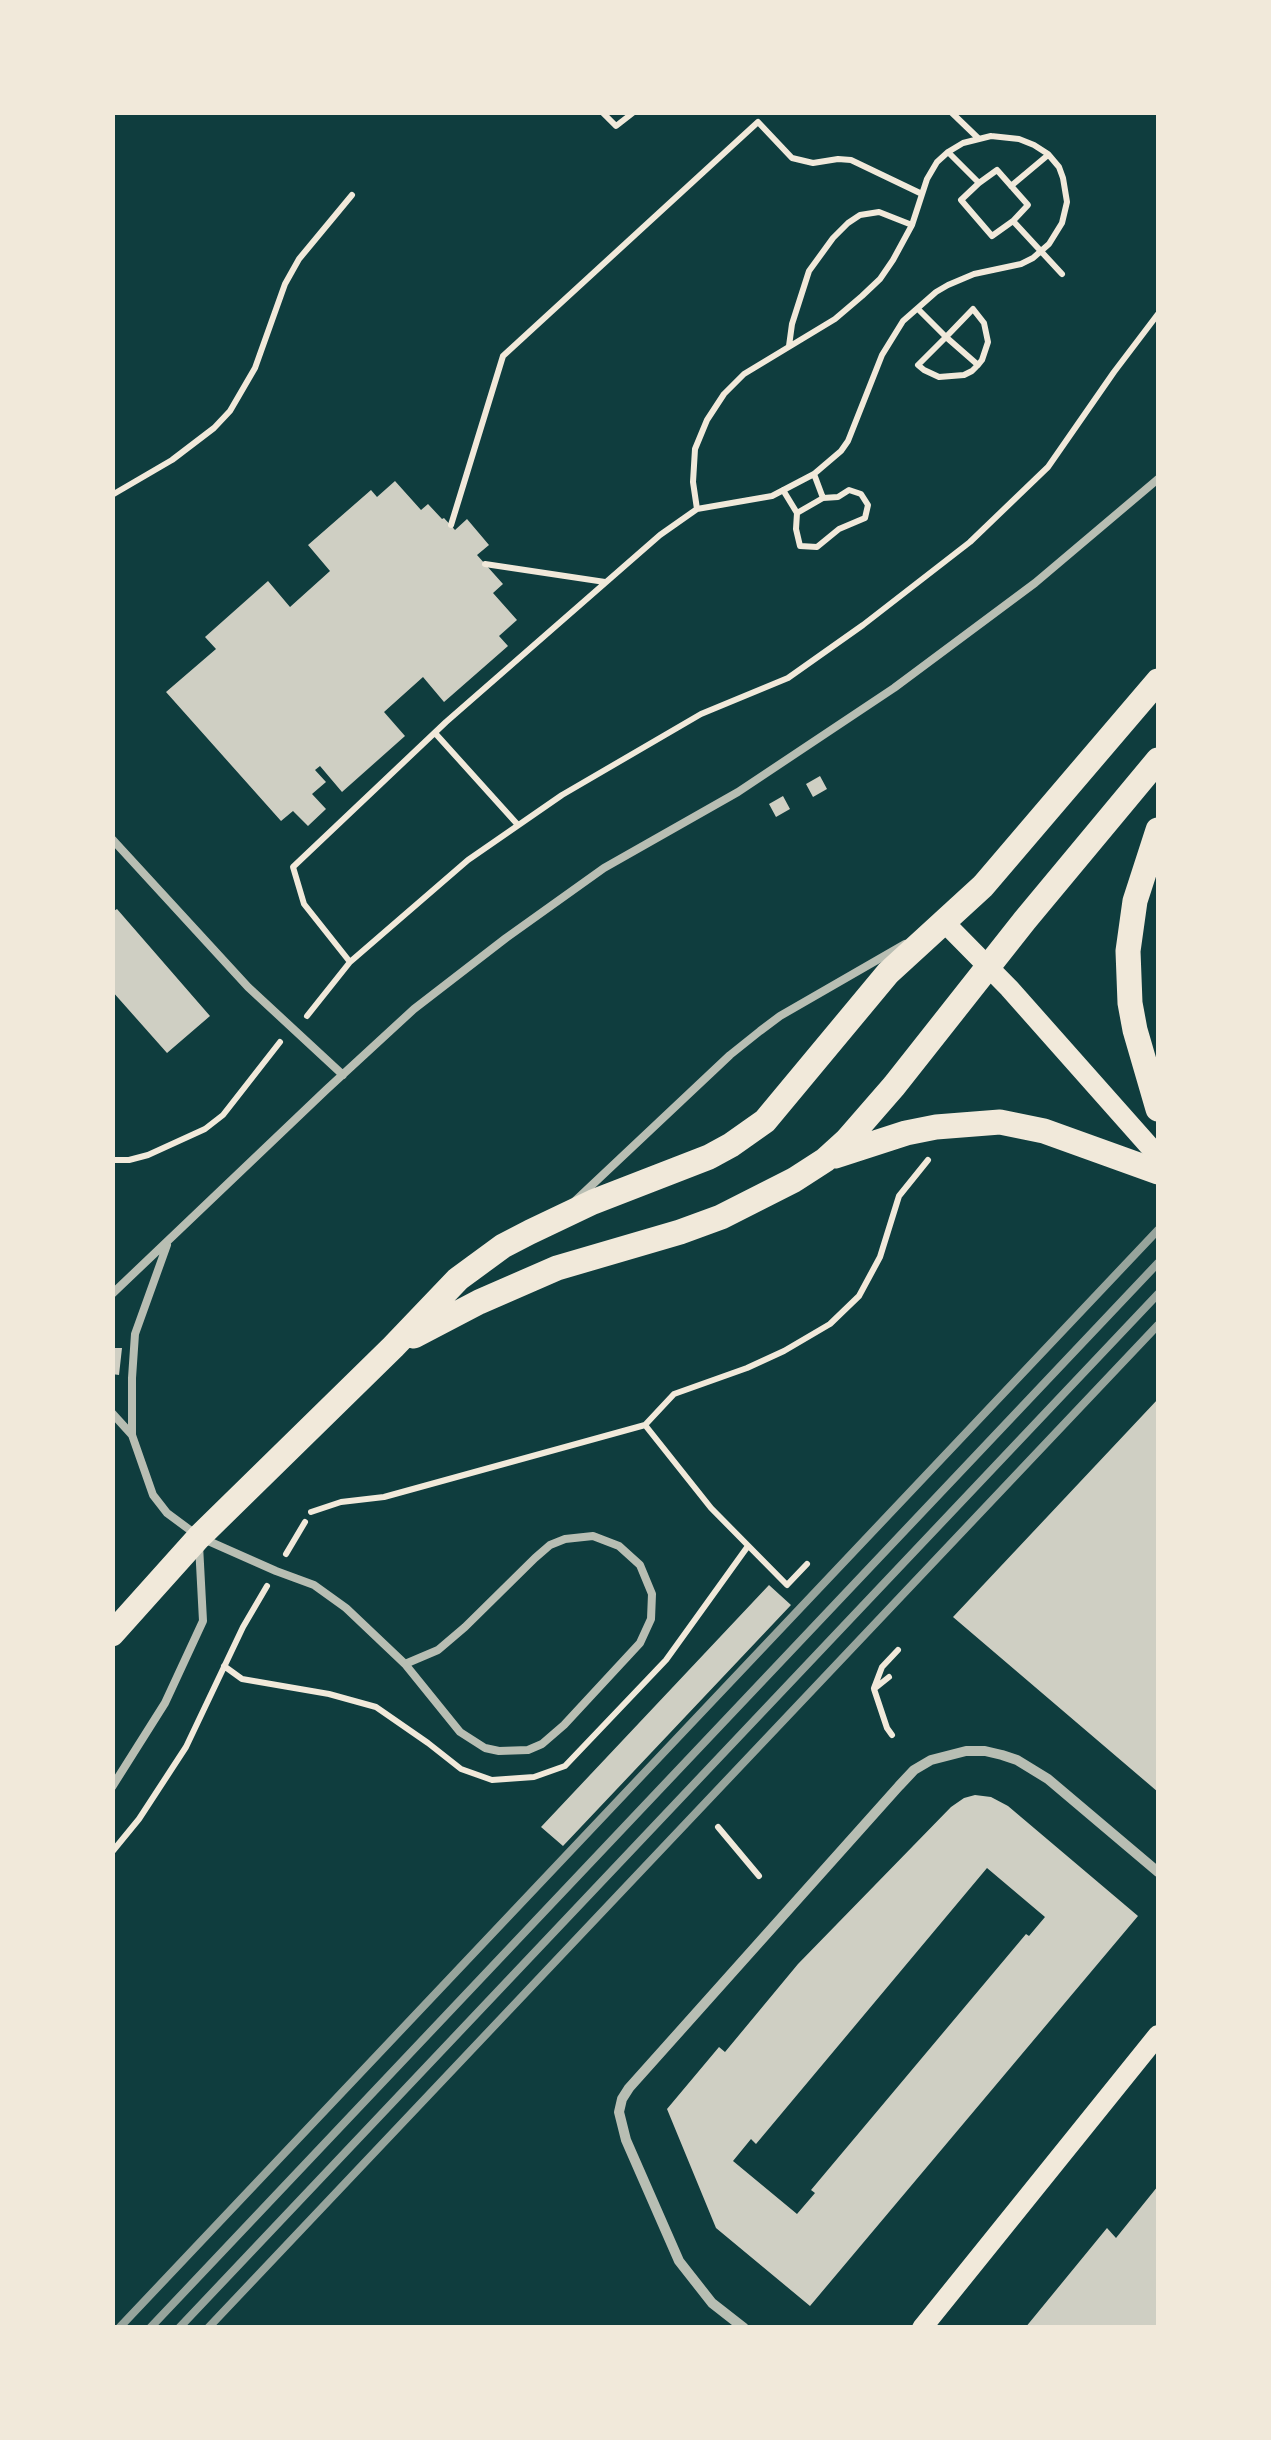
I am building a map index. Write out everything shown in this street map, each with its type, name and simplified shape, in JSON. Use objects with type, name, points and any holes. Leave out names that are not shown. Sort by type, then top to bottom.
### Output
[{"type":"main road","points":[[112,1634],[199,1537],[458,1278],[503,1246],[558,1217],[709,1157],[757,1128],[780,1106],[888,973],[983,886],[1158,681]]},
{"type":"main road","points":[[393,1347],[478,1302],[558,1268],[720,1217],[825,1160],[894,1086],[1158,760]]},
{"type":"main road","points":[[1158,830],[1134,900],[1128,974],[1135,1030],[1158,1110]]},
{"type":"main road","points":[[944,923],[988,966],[1158,1156]]},
{"type":"main road","points":[[825,1160],[936,1126],[1000,1122],[1044,1131],[1158,1172]]},
{"type":"main road","points":[[922,2328],[1158,2034]]},
{"type":"street","points":[[744,2328],[712,2302],[679,2261],[626,2140],[619,2112],[622,2099],[914,1770],[931,1760],[966,1751],[985,1751],[1017,1760],[1048,1779],[1158,1872]]},
{"type":"lane","points":[[112,1294],[414,1009],[604,868],[738,792],[894,688],[1035,583],[1158,479]]},
{"type":"lane","points":[[112,839],[248,987],[343,1075]]},
{"type":"lane","points":[[558,1217],[760,1031],[881,956],[944,923]]},
{"type":"lane","points":[[168,1241],[135,1334],[132,1378],[132,1435],[153,1495],[167,1513],[199,1537],[314,1585],[346,1608],[405,1664],[460,1732],[485,1748],[500,1751],[528,1750],[554,1735],[632,1653],[651,1619],[652,1594],[640,1565],[619,1546],[592,1536],[565,1538],[535,1558],[438,1650],[405,1664]]},
{"type":"lane","points":[[112,1413],[132,1435]]},
{"type":"lane","points":[[112,1787],[166,1702],[203,1621],[199,1537]]},
{"type":"path","points":[[602,112],[616,126],[634,112]]},
{"type":"path","points":[[950,112],[978,138]]},
{"type":"path","points":[[451,526],[503,356],[758,122],[792,158],[813,164],[851,160],[922,194]]},
{"type":"path","points":[[350,962],[304,904],[293,866],[434,733],[660,535],[697,509],[772,496],[814,474],[841,452],[882,354],[903,321],[936,292],[961,278],[1021,264],[1050,244],[1062,223],[1067,202],[1064,178],[1048,154],[1019,139],[991,136],[948,152],[931,171],[912,225],[893,260],[871,288],[835,318],[744,374],[724,394],[698,438],[693,466],[697,509]]},
{"type":"path","points":[[948,152],[979,182]]},
{"type":"path","points":[[1011,186],[1048,154]]},
{"type":"path","points":[[997,170],[1028,206],[992,236],[961,200],[979,182],[997,170]]},
{"type":"path","points":[[112,495],[172,460],[230,411],[255,368],[285,284],[299,259],[352,195]]},
{"type":"path","points":[[789,347],[792,324],[809,272],[848,223],[860,215],[878,212],[912,225]]},
{"type":"path","points":[[1012,221],[1062,274]]},
{"type":"path","points":[[918,309],[978,365]]},
{"type":"path","points":[[973,309],[988,332],[985,354],[964,375],[932,374],[918,365],[946,337],[973,309]]},
{"type":"path","points":[[112,1160],[148,1155],[205,1129],[223,1114],[350,962],[468,860],[562,795],[700,714],[788,678],[970,542],[1048,467],[1158,314]]},
{"type":"path","points":[[814,474],[823,498]]},
{"type":"path","points":[[783,490],[798,513],[800,546],[817,547],[840,528],[865,518],[868,505],[861,494],[850,490],[838,497],[823,498],[798,513]]},
{"type":"path","points":[[485,564],[606,582]]},
{"type":"path","points":[[434,733],[518,826]]},
{"type":"path","points":[[311,1512],[341,1502],[384,1497],[645,1424],[674,1394],[772,1357],[830,1324],[859,1296],[880,1257],[899,1196],[930,1158]]},
{"type":"path","points":[[645,1424],[711,1508],[787,1585],[807,1564]]},
{"type":"path","points":[[112,1852],[140,1820],[186,1748],[243,1627]]},
{"type":"path","points":[[892,1735],[874,1689],[882,1667],[898,1650]]},
{"type":"path","points":[[224,1666],[242,1679],[329,1694]]},
{"type":"path","points":[[874,1689],[889,1678]]},
{"type":"path","points":[[718,1827],[760,1876]]},
{"type":"building","points":[[395,481],[421,510],[428,504],[455,530],[467,519],[489,545],[477,555],[503,584],[493,593],[517,620],[499,636],[508,646],[444,702],[423,677],[384,712],[405,736],[342,792],[320,766],[315,770],[326,782],[312,794],[326,809],[308,826],[293,811],[281,821],[166,692],[216,649],[205,637],[268,581],[290,607],[330,571],[308,545],[371,490],[377,497]]},
{"type":"building","points":[[820,776],[827,789],[813,797],[806,784]]},
{"type":"building","points":[[783,796],[790,809],[776,817],[769,804]]},
{"type":"building","points":[[117,909],[210,1016],[167,1053],[112,991],[112,912]]},
{"type":"building","points":[[112,1348],[122,1348],[119,1375],[112,1374]]},
{"type":"building","points":[[1158,1399],[1158,1792],[953,1617]]},
{"type":"building","points":[[769,1585],[791,1605],[563,1846],[541,1827]]},
{"type":"building","points":[[991,1797],[1008,1806],[1138,1916],[810,2306],[716,2228],[667,2109],[719,2047],[725,2052],[798,1964],[964,1798]],"holes":[[[987,1868],[1045,1917],[1029,1936],[1026,1934],[811,2190],[815,2193],[797,2214],[733,2161],[751,2139],[756,2144]]]},
{"type":"building","points":[[1158,2186],[1158,2328],[1025,2328],[1107,2228],[1116,2238]]},
{"type":"railway","points":[[119,2328],[1158,1230]]},
{"type":"railway","points":[[150,2328],[1158,1263]]},
{"type":"railway","points":[[179,2328],[1158,1294]]},
{"type":"railway","points":[[208,2328],[1158,1325]]}]
